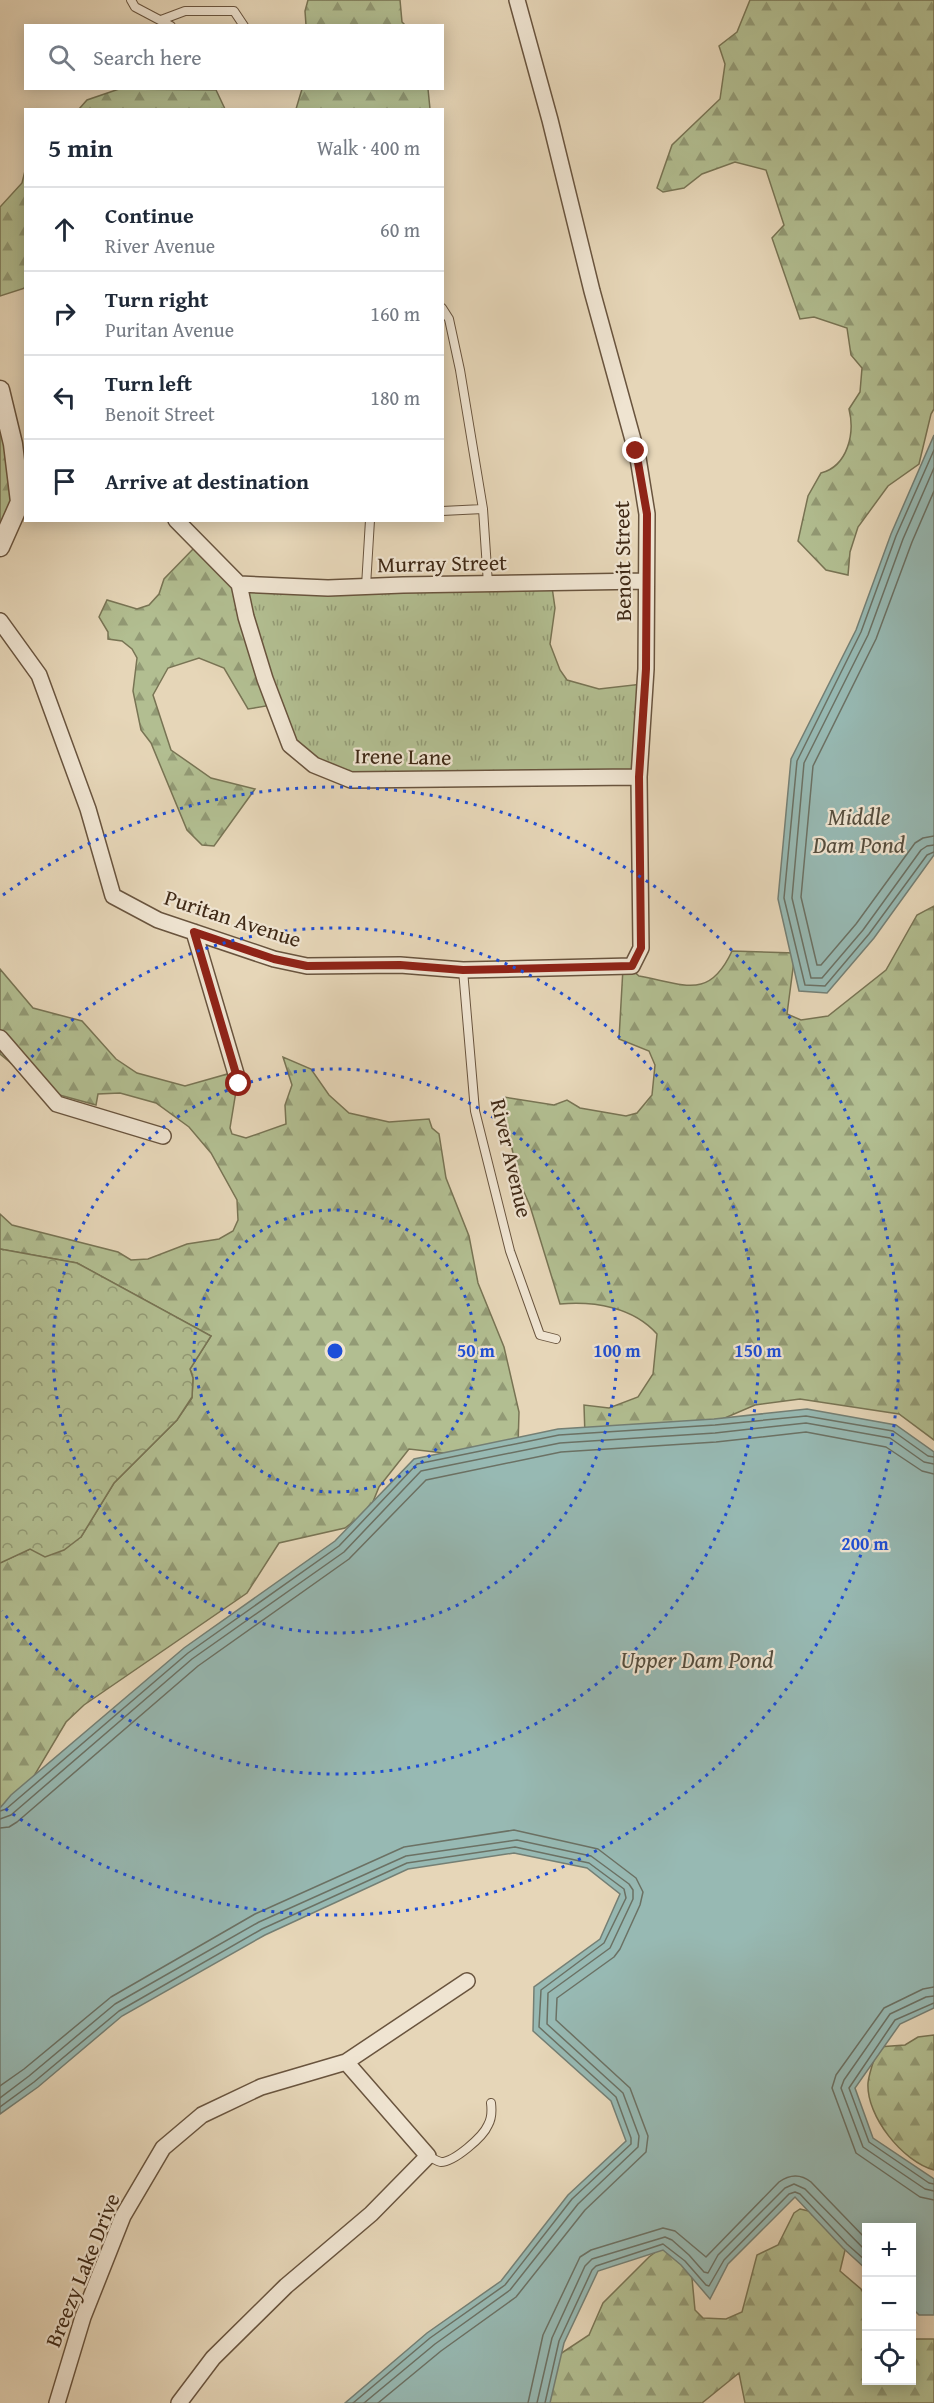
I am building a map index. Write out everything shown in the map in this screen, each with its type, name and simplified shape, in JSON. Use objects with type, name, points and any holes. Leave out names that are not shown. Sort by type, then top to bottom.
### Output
[{"type":"street","name":"Benoit Street","points":[[517,0],[550,120],[592,291],[638,458],[647,514],[646,669],[639,777],[641,948],[637,957]]},
{"type":"street","points":[[0,390],[13,444],[23,502],[0,547]]},
{"type":"street","points":[[178,522],[239,584]]},
{"type":"street","name":"Murray Street","points":[[239,584],[328,588],[645,581]]},
{"type":"street","name":"Irene Lane","points":[[239,584],[246,617],[265,679],[290,745],[314,765],[351,780],[639,777]]},
{"type":"street","name":"Puritan Avenue","points":[[0,621],[39,675],[88,809],[113,896],[158,920],[274,959],[307,966],[400,965],[463,970],[632,966],[637,957]]},
{"type":"street","points":[[194,932],[239,1084]]},
{"type":"street","points":[[0,1038],[57,1104],[163,1136]]},
{"type":"street","name":"Breezy Lake Drive","points":[[57,2403],[83,2317],[123,2216],[163,2148],[202,2115],[261,2087],[346,2061],[467,1982]]},
{"type":"street","points":[[179,2403],[213,2358],[278,2294],[371,2214],[428,2156],[346,2061]]},
{"type":"lane","points":[[130,0],[135,7],[168,24]]},
{"type":"lane","points":[[161,20],[185,10],[234,11],[243,24]]},
{"type":"lane","points":[[444,311],[449,319],[460,370],[483,509],[488,584]]},
{"type":"lane","points":[[444,511],[483,509]]},
{"type":"lane","points":[[366,586],[370,522]]},
{"type":"lane","name":"River Avenue","points":[[463,970],[475,1111],[510,1251],[540,1335],[556,1339]]},
{"type":"lane","points":[[428,2156],[440,2162],[452,2160],[480,2137],[488,2125],[492,2112],[491,2103]]},
{"type":"green space","points":[[308,0],[400,0],[404,24],[306,24],[305,11]]},
{"type":"green space","points":[[750,0],[934,0],[934,409],[919,464],[888,486],[858,527],[850,552],[848,575],[826,570],[798,541],[808,496],[821,473],[838,463],[850,438],[849,409],[860,392],[862,368],[851,355],[847,328],[814,317],[800,319],[772,238],[784,225],[766,170],[735,162],[702,174],[684,188],[663,192],[657,188],[672,145],[720,99],[725,64],[719,46],[737,32]]},
{"type":"green space","points":[[116,90],[216,90],[225,108],[80,108],[87,100]]},
{"type":"green space","points":[[302,90],[428,90],[430,108],[296,108]]},
{"type":"green space","points":[[24,175],[24,288],[0,296],[0,207],[22,183]]},
{"type":"green space","points":[[0,401],[19,502],[0,547]]},
{"type":"green space","points":[[195,547],[240,587],[272,705],[248,709],[224,668],[199,658],[168,668],[153,695],[171,750],[211,778],[255,789],[214,846],[202,845],[187,830],[151,743],[141,730],[133,691],[137,658],[132,649],[122,641],[108,639],[108,632],[99,617],[107,600],[137,609],[149,605],[159,594],[164,579]]},
{"type":"green space","points":[[240,587],[552,587],[555,608],[550,644],[560,670],[567,680],[599,689],[642,684],[636,779],[372,782],[295,753]]},
{"type":"green space","points":[[934,906],[934,1440],[899,1414],[800,1399],[755,1405],[690,1433],[585,1436],[584,1405],[609,1408],[638,1397],[653,1374],[657,1334],[625,1312],[599,1305],[560,1304],[530,1206],[518,1178],[502,1099],[504,1097],[554,1105],[567,1100],[580,1108],[626,1116],[637,1113],[652,1095],[655,1065],[649,1051],[619,1039],[623,968],[632,970],[639,976],[682,985],[694,985],[704,983],[714,977],[732,951],[795,953],[787,1014],[801,1020],[828,1016],[886,970],[917,915]]},
{"type":"green space","points":[[0,969],[33,1008],[82,1021],[116,1059],[137,1073],[185,1086],[231,1073],[237,1085],[230,1128],[232,1134],[246,1138],[286,1124],[285,1105],[292,1085],[283,1057],[311,1069],[329,1095],[349,1113],[389,1122],[429,1119],[432,1128],[439,1134],[446,1178],[469,1236],[478,1283],[504,1347],[519,1412],[518,1447],[479,1457],[409,1449],[379,1487],[370,1509],[345,1528],[279,1543],[247,1593],[84,1705],[66,1722],[31,1781],[0,1818],[0,1563],[30,1549],[81,1537],[114,1483],[177,1420],[192,1398],[193,1378],[190,1369],[211,1336],[77,1263],[0,1249],[0,1214],[12,1225],[118,1252],[131,1260],[148,1259],[187,1244],[219,1239],[233,1231],[238,1220],[237,1200],[211,1153],[189,1127],[156,1103],[120,1093],[98,1094],[96,1105],[45,1091],[0,1054]]},
{"type":"green space","points":[[0,1249],[77,1263],[211,1336],[190,1369],[193,1378],[192,1397],[177,1420],[114,1483],[81,1537],[64,1550],[45,1557],[30,1549],[0,1563]]},
{"type":"green space","points":[[934,2035],[934,2170],[910,2158],[889,2136],[873,2109],[868,2083],[878,2047],[905,2045],[918,2037]]},
{"type":"green space","points":[[800,2209],[830,2216],[846,2246],[840,2271],[862,2291],[862,2385],[916,2385],[916,2339],[934,2339],[934,2403],[745,2403],[739,2373],[702,2403],[548,2403],[548,2362],[589,2335],[603,2303],[649,2257],[666,2244],[690,2257],[695,2310],[703,2318],[726,2319],[742,2312],[757,2255],[778,2245],[794,2213]]},
{"type":"water","name":"Middle Dam Pond","points":[[934,435],[934,855],[874,938],[827,993],[799,991],[778,899],[791,759],[856,630],[891,534]]},
{"type":"water","name":"Upper Dam Pond","points":[[807,1409],[896,1425],[934,1452],[934,2008],[900,2024],[855,2088],[873,2138],[934,2179],[934,2315],[919,2315],[916,2312],[916,2223],[862,2223],[862,2265],[795,2197],[728,2264],[710,2299],[681,2265],[663,2250],[598,2271],[564,2343],[550,2403],[345,2403],[427,2333],[501,2281],[568,2195],[626,2141],[611,2101],[533,2031],[534,1987],[600,1939],[620,1894],[587,1868],[514,1853],[408,1869],[265,1935],[122,2016],[38,2087],[0,2114],[0,1808],[11,1795],[184,1648],[335,1541],[414,1459],[558,1429],[714,1419]]},
{"type":"route","points":[[239,1084],[194,932],[274,959],[307,966],[400,965],[463,970],[632,966],[641,948],[639,777],[646,669],[647,514],[636,451]]}]
